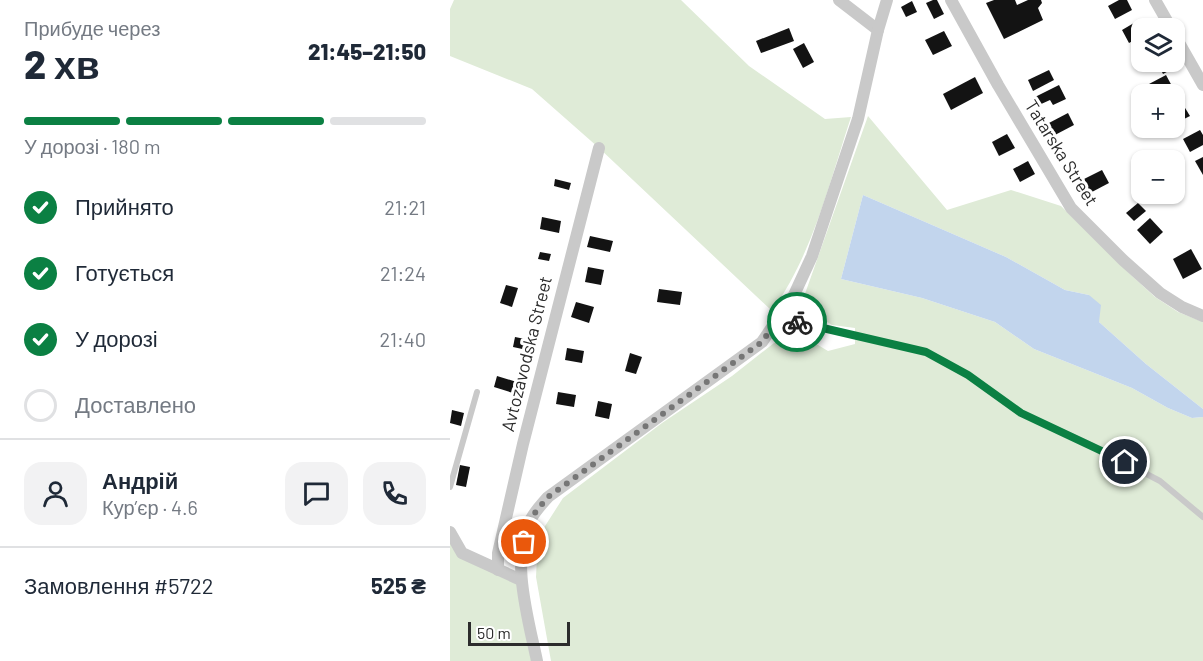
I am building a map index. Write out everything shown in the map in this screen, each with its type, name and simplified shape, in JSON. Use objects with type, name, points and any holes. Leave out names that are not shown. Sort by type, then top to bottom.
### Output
[{"type":"street","points":[[839,0],[878,30]]},
{"type":"street","points":[[537,661],[520,580],[520,563],[529,520],[548,497],[762,342],[794,295],[812,256],[858,119],[887,0]]},
{"type":"street","name":"Tatarska Street","points":[[951,0],[1071,208],[1160,293],[1182,307],[1203,316]]},
{"type":"street","points":[[1155,0],[1165,18]]},
{"type":"street","points":[[1185,53],[1203,85]]},
{"type":"street","name":"Avtozavodska Street","points":[[498,570],[498,553],[523,444],[599,147]]},
{"type":"street","points":[[450,532],[462,553],[520,580]]},
{"type":"lane","points":[[779,317],[926,352],[968,375],[1021,413],[1091,445],[1160,481],[1203,516]]},
{"type":"lane","points":[[450,487],[477,392]]},
{"type":"green space","points":[[454,0],[681,0],[749,66],[825,119],[851,117],[809,242],[799,266],[772,311],[599,148],[532,89],[450,56],[450,9]]},
{"type":"green space","points":[[868,116],[947,210],[1011,190],[1061,206],[1155,297],[1178,312],[1203,322],[1203,409],[1146,364],[1099,322],[1089,295],[1065,290],[1006,257],[863,195],[841,279],[922,298],[995,322],[1034,349],[1132,388],[1192,418],[1203,417],[1203,661],[551,661],[536,577],[538,537],[563,498],[662,423],[732,376],[774,343],[803,336],[828,351],[855,344],[855,328],[832,325],[801,305]]},
{"type":"green space","points":[[450,532],[462,553],[521,580],[537,661],[450,661]]},
{"type":"water","points":[[863,195],[1006,257],[1065,290],[1089,295],[1101,305],[1099,322],[1146,364],[1203,409],[1203,417],[1192,418],[1132,388],[1034,349],[995,322],[922,298],[841,279]]},
{"type":"building","points":[[937,0],[944,14],[934,19],[926,3]]},
{"type":"building","points":[[994,0],[1015,0],[1017,5],[1028,0],[1041,0],[1042,3],[1038,8],[1043,20],[1004,39],[986,3]]},
{"type":"building","points":[[1119,0],[1127,0],[1132,10],[1115,19],[1108,6]]},
{"type":"building","points":[[912,1],[917,12],[906,17],[901,7]]},
{"type":"building","points":[[1131,25],[1131,42],[1129,43],[1122,30]]},
{"type":"building","points":[[789,28],[794,41],[761,53],[756,41]]},
{"type":"building","points":[[944,31],[952,46],[933,55],[925,40]]},
{"type":"building","points":[[804,43],[814,62],[803,68],[793,49]]},
{"type":"building","points":[[1049,70],[1054,80],[1033,91],[1028,80]]},
{"type":"building","points":[[1166,75],[1171,84],[1149,84]]},
{"type":"building","points":[[975,77],[983,93],[951,110],[943,94]]},
{"type":"building","points":[[1059,85],[1066,99],[1053,105],[1050,100],[1039,105],[1035,97]]},
{"type":"building","points":[[1185,108],[1190,116],[1185,118]]},
{"type":"building","points":[[1068,113],[1074,125],[1053,136],[1047,124]]},
{"type":"building","points":[[1200,130],[1203,135],[1203,145],[1190,152],[1183,139]]},
{"type":"building","points":[[1007,134],[1015,148],[999,156],[992,142]]},
{"type":"building","points":[[1203,157],[1203,175],[1195,161]]},
{"type":"building","points":[[1028,161],[1035,174],[1020,182],[1013,169]]},
{"type":"building","points":[[1102,170],[1109,183],[1090,193],[1084,179]]},
{"type":"building","points":[[555,179],[571,183],[569,190],[554,186]]},
{"type":"building","points":[[1137,204],[1146,211],[1134,221],[1126,213]]},
{"type":"building","points":[[542,217],[561,221],[559,233],[540,229]]},
{"type":"building","points":[[1150,218],[1163,232],[1150,244],[1137,230]]},
{"type":"building","points":[[590,236],[613,241],[610,252],[587,247]]},
{"type":"building","points":[[1191,249],[1202,269],[1183,279],[1173,259]]},
{"type":"building","points":[[540,252],[551,254],[549,261],[538,259]]},
{"type":"building","points":[[588,267],[604,270],[601,285],[585,282]]},
{"type":"building","points":[[506,285],[518,288],[512,307],[500,303]]},
{"type":"building","points":[[659,289],[682,292],[680,305],[657,302]]},
{"type":"building","points":[[576,302],[594,307],[589,323],[571,317]]},
{"type":"building","points":[[515,337],[530,340],[527,350],[513,347]]},
{"type":"building","points":[[567,348],[584,351],[582,363],[565,360]]},
{"type":"building","points":[[630,353],[642,357],[636,374],[625,371]]},
{"type":"building","points":[[497,376],[520,383],[516,394],[494,387]]},
{"type":"building","points":[[558,392],[576,395],[574,407],[556,404]]},
{"type":"building","points":[[598,401],[612,404],[609,419],[595,416]]},
{"type":"building","points":[[452,410],[464,413],[461,426],[450,423]]},
{"type":"building","points":[[460,465],[470,467],[466,487],[456,485]]},
{"type":"way so far","points":[[524,542],[529,520],[548,497],[762,342],[779,317],[797,322]]},
{"type":"route","points":[[797,322],[926,352],[968,375],[1021,413],[1125,462]]}]
